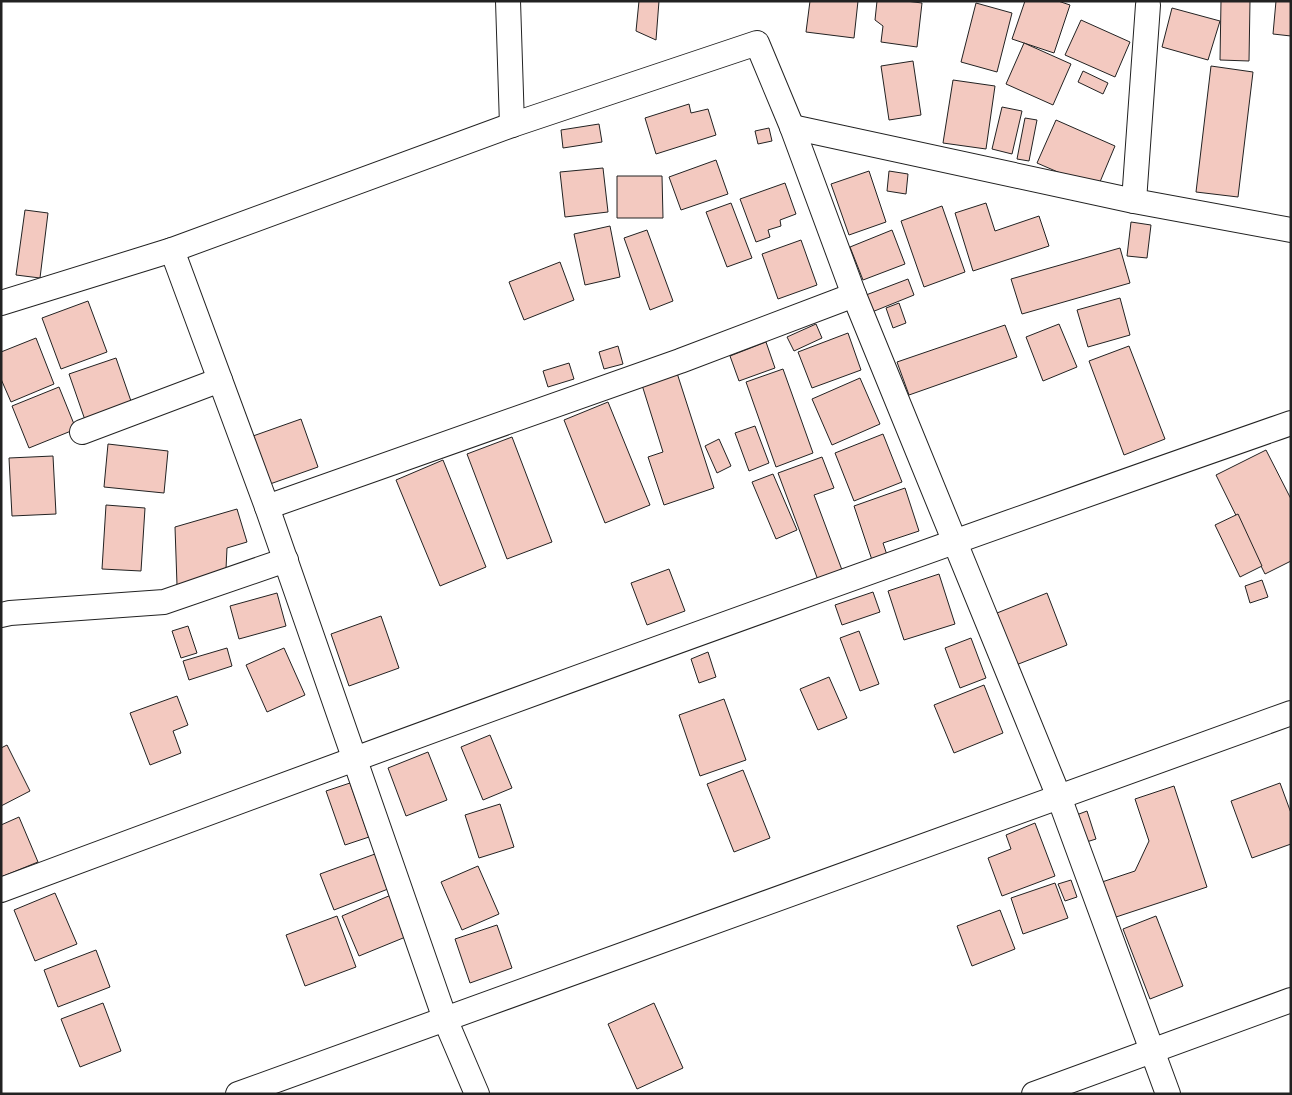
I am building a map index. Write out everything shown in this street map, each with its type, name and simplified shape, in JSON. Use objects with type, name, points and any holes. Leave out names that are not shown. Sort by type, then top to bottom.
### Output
[{"type":"street","points":[[508,1],[512,125]]},
{"type":"street","points":[[1134,201],[1148,5]]},
{"type":"street","points":[[1,303],[172,250],[512,125],[758,43],[792,127],[854,294],[1059,797],[1168,1094]]},
{"type":"street","points":[[792,127],[1134,201],[1291,230]]},
{"type":"street","points":[[172,250],[286,560],[445,1019],[476,1094]]},
{"type":"street","points":[[267,507],[680,361],[854,294]]},
{"type":"street","points":[[82,432],[220,380]]},
{"type":"street","points":[[1,890],[354,758],[954,541],[1291,423]]},
{"type":"street","points":[[1,615],[164,602],[286,560]]},
{"type":"street","points":[[238,1094],[1291,713]]},
{"type":"street","points":[[1034,1094],[1291,1000]]},
{"type":"building","points":[[639,1],[659,1],[656,40],[636,31]]},
{"type":"building","points":[[810,1],[858,1],[854,38],[806,32]]},
{"type":"building","points":[[877,1],[922,3],[917,47],[881,42],[883,26],[875,20]]},
{"type":"building","points":[[1025,1],[1058,1],[1070,5],[1054,53],[1012,39]]},
{"type":"building","points":[[1221,1],[1250,1],[1249,61],[1220,60]]},
{"type":"building","points":[[1276,1],[1291,1],[1291,36],[1273,34]]},
{"type":"building","points":[[976,3],[1012,13],[997,72],[961,62]]},
{"type":"building","points":[[1172,8],[1220,21],[1208,60],[1162,47]]},
{"type":"building","points":[[1081,20],[1130,42],[1115,77],[1065,55]]},
{"type":"building","points":[[1024,43],[1071,64],[1053,105],[1006,84]]},
{"type":"building","points":[[913,61],[921,115],[889,120],[881,66]]},
{"type":"building","points":[[1211,66],[1253,72],[1238,197],[1196,192]]},
{"type":"building","points":[[1083,71],[1108,83],[1103,94],[1078,82]]},
{"type":"building","points":[[953,80],[995,86],[986,149],[943,143]]},
{"type":"building","points":[[689,104],[691,113],[708,109],[716,135],[656,154],[645,118]]},
{"type":"building","points":[[1002,107],[1022,111],[1012,154],[992,149]]},
{"type":"building","points":[[1025,118],[1037,120],[1029,161],[1017,159]]},
{"type":"building","points":[[1056,120],[1115,146],[1097,189],[1037,163]]},
{"type":"building","points":[[599,124],[602,142],[563,148],[561,130]]},
{"type":"building","points":[[769,128],[772,141],[758,144],[755,131]]},
{"type":"building","points":[[716,160],[728,194],[681,210],[669,177]]},
{"type":"building","points":[[603,168],[608,212],[565,217],[560,172]]},
{"type":"building","points":[[869,171],[886,222],[849,235],[831,184]]},
{"type":"building","points":[[889,171],[908,174],[906,194],[887,191]]},
{"type":"building","points":[[617,176],[662,176],[663,218],[617,218]]},
{"type":"building","points":[[785,183],[796,214],[780,220],[781,226],[768,230],[770,237],[756,242],[740,199]]},
{"type":"building","points":[[731,203],[752,258],[727,267],[706,212]]},
{"type":"building","points":[[986,203],[995,231],[1039,216],[1049,246],[973,271],[955,213]]},
{"type":"building","points":[[942,206],[965,272],[924,287],[901,221]]},
{"type":"building","points":[[25,210],[48,213],[40,278],[16,275]]},
{"type":"building","points":[[1131,222],[1151,225],[1147,258],[1127,256]]},
{"type":"building","points":[[610,226],[620,277],[585,285],[574,234]]},
{"type":"building","points":[[647,230],[673,301],[650,310],[624,238]]},
{"type":"building","points":[[892,230],[905,264],[863,280],[850,247]]},
{"type":"building","points":[[801,240],[817,285],[778,299],[762,254]]},
{"type":"building","points":[[1120,248],[1130,283],[1022,314],[1011,279]]},
{"type":"building","points":[[560,262],[574,300],[524,320],[509,282]]},
{"type":"building","points":[[908,279],[914,295],[872,312],[866,295]]},
{"type":"building","points":[[1120,298],[1130,335],[1088,347],[1077,310]]},
{"type":"building","points":[[88,301],[107,352],[61,369],[42,318]]},
{"type":"building","points":[[899,303],[906,323],[893,328],[886,308]]},
{"type":"building","points":[[816,324],[822,338],[794,351],[787,337]]},
{"type":"building","points":[[1059,324],[1077,367],[1043,381],[1026,337]]},
{"type":"building","points":[[1005,325],[1017,357],[909,395],[897,362]]},
{"type":"building","points":[[848,333],[861,370],[812,388],[798,352]]},
{"type":"building","points":[[36,338],[54,384],[11,402],[1,379],[1,352]]},
{"type":"building","points":[[766,342],[775,368],[739,381],[730,356]]},
{"type":"building","points":[[618,346],[623,364],[604,369],[599,352]]},
{"type":"building","points":[[1129,346],[1165,439],[1124,455],[1089,361]]},
{"type":"building","points":[[116,358],[132,404],[85,420],[69,374]]},
{"type":"building","points":[[569,363],[574,379],[548,387],[543,371]]},
{"type":"building","points":[[783,369],[813,453],[776,467],[746,382]]},
{"type":"building","points":[[677,373],[714,488],[664,505],[648,457],[663,452],[642,385]]},
{"type":"building","points":[[860,378],[880,424],[832,445],[812,399]]},
{"type":"building","points":[[59,387],[76,429],[29,448],[12,406]]},
{"type":"building","points":[[608,402],[650,505],[605,523],[564,420]]},
{"type":"building","points":[[301,419],[318,467],[270,484],[253,436]]},
{"type":"building","points":[[755,426],[769,463],[749,471],[735,433]]},
{"type":"building","points":[[883,434],[902,482],[854,501],[835,453]]},
{"type":"building","points":[[512,437],[552,542],[507,559],[467,454]]},
{"type":"building","points":[[719,439],[731,466],[717,473],[705,446]]},
{"type":"building","points":[[108,444],[168,451],[164,493],[104,487]]},
{"type":"building","points":[[1266,450],[1291,499],[1291,561],[1265,574],[1216,475]]},
{"type":"building","points":[[53,456],[56,514],[12,516],[9,458]]},
{"type":"building","points":[[822,457],[834,488],[814,495],[842,570],[818,580],[778,473]]},
{"type":"building","points":[[443,460],[486,567],[440,586],[396,480]]},
{"type":"building","points":[[773,474],[797,530],[776,539],[752,482]]},
{"type":"building","points":[[905,488],[919,531],[883,543],[887,555],[872,560],[854,506]]},
{"type":"building","points":[[106,505],[145,508],[141,571],[102,569]]},
{"type":"building","points":[[237,509],[247,542],[227,548],[226,569],[177,585],[175,527]]},
{"type":"building","points":[[1238,514],[1262,566],[1240,577],[1215,525]]},
{"type":"building","points":[[669,569],[685,611],[647,625],[631,583]]},
{"type":"building","points":[[939,574],[955,624],[904,640],[888,591]]},
{"type":"building","points":[[1262,580],[1268,597],[1250,603],[1245,586]]},
{"type":"building","points":[[873,592],[880,612],[842,625],[835,605]]},
{"type":"building","points":[[277,593],[286,626],[239,639],[230,606]]},
{"type":"building","points":[[1047,593],[1067,645],[1016,665],[997,613]]},
{"type":"building","points":[[381,616],[399,668],[349,686],[331,634]]},
{"type":"building","points":[[188,626],[197,653],[181,658],[172,631]]},
{"type":"building","points":[[859,631],[879,684],[860,691],[840,638]]},
{"type":"building","points":[[971,638],[986,678],[960,688],[945,648]]},
{"type":"building","points":[[227,648],[232,666],[189,680],[183,661]]},
{"type":"building","points":[[284,648],[305,695],[267,712],[246,665]]},
{"type":"building","points":[[708,652],[716,677],[699,683],[691,659]]},
{"type":"building","points":[[829,677],[847,718],[818,730],[800,689]]},
{"type":"building","points":[[984,685],[1003,733],[954,753],[934,705]]},
{"type":"building","points":[[177,696],[188,725],[173,731],[181,753],[150,765],[130,713]]},
{"type":"building","points":[[724,699],[746,760],[700,776],[679,715]]},
{"type":"building","points":[[490,735],[512,788],[483,800],[461,747]]},
{"type":"building","points":[[7,745],[30,791],[1,806],[1,748]]},
{"type":"building","points":[[428,752],[447,800],[406,816],[388,768]]},
{"type":"building","points":[[743,770],[770,838],[734,852],[707,784]]},
{"type":"building","points":[[350,783],[369,837],[345,845],[326,791]]},
{"type":"building","points":[[1280,783],[1291,813],[1291,844],[1252,858],[1231,801]]},
{"type":"building","points":[[1174,786],[1207,887],[1110,919],[1099,883],[1135,871],[1149,841],[1135,799]]},
{"type":"building","points":[[500,804],[514,847],[479,858],[465,815]]},
{"type":"building","points":[[1087,811],[1096,839],[1080,844],[1071,817]]},
{"type":"building","points":[[19,817],[38,862],[1,877],[1,825]]},
{"type":"building","points":[[1035,823],[1055,876],[1002,896],[988,858],[1011,849],[1006,835]]},
{"type":"building","points":[[375,854],[388,889],[334,910],[320,874]]},
{"type":"building","points":[[478,866],[499,914],[462,930],[441,882]]},
{"type":"building","points":[[1071,880],[1077,897],[1065,901],[1058,884]]},
{"type":"building","points":[[1055,883],[1068,918],[1023,934],[1011,898]]},
{"type":"building","points":[[55,893],[77,944],[35,961],[14,910]]},
{"type":"building","points":[[391,895],[408,936],[359,956],[342,916]]},
{"type":"building","points":[[1000,910],[1015,949],[972,966],[957,926]]},
{"type":"building","points":[[337,916],[356,967],[305,986],[286,935]]},
{"type":"building","points":[[1156,916],[1183,986],[1150,999],[1123,929]]},
{"type":"building","points":[[497,925],[512,968],[470,983],[455,939]]},
{"type":"building","points":[[96,950],[110,987],[58,1007],[44,970]]},
{"type":"building","points":[[103,1003],[121,1051],[80,1067],[61,1019]]},
{"type":"building","points":[[654,1003],[683,1068],[637,1089],[608,1024]]}]
